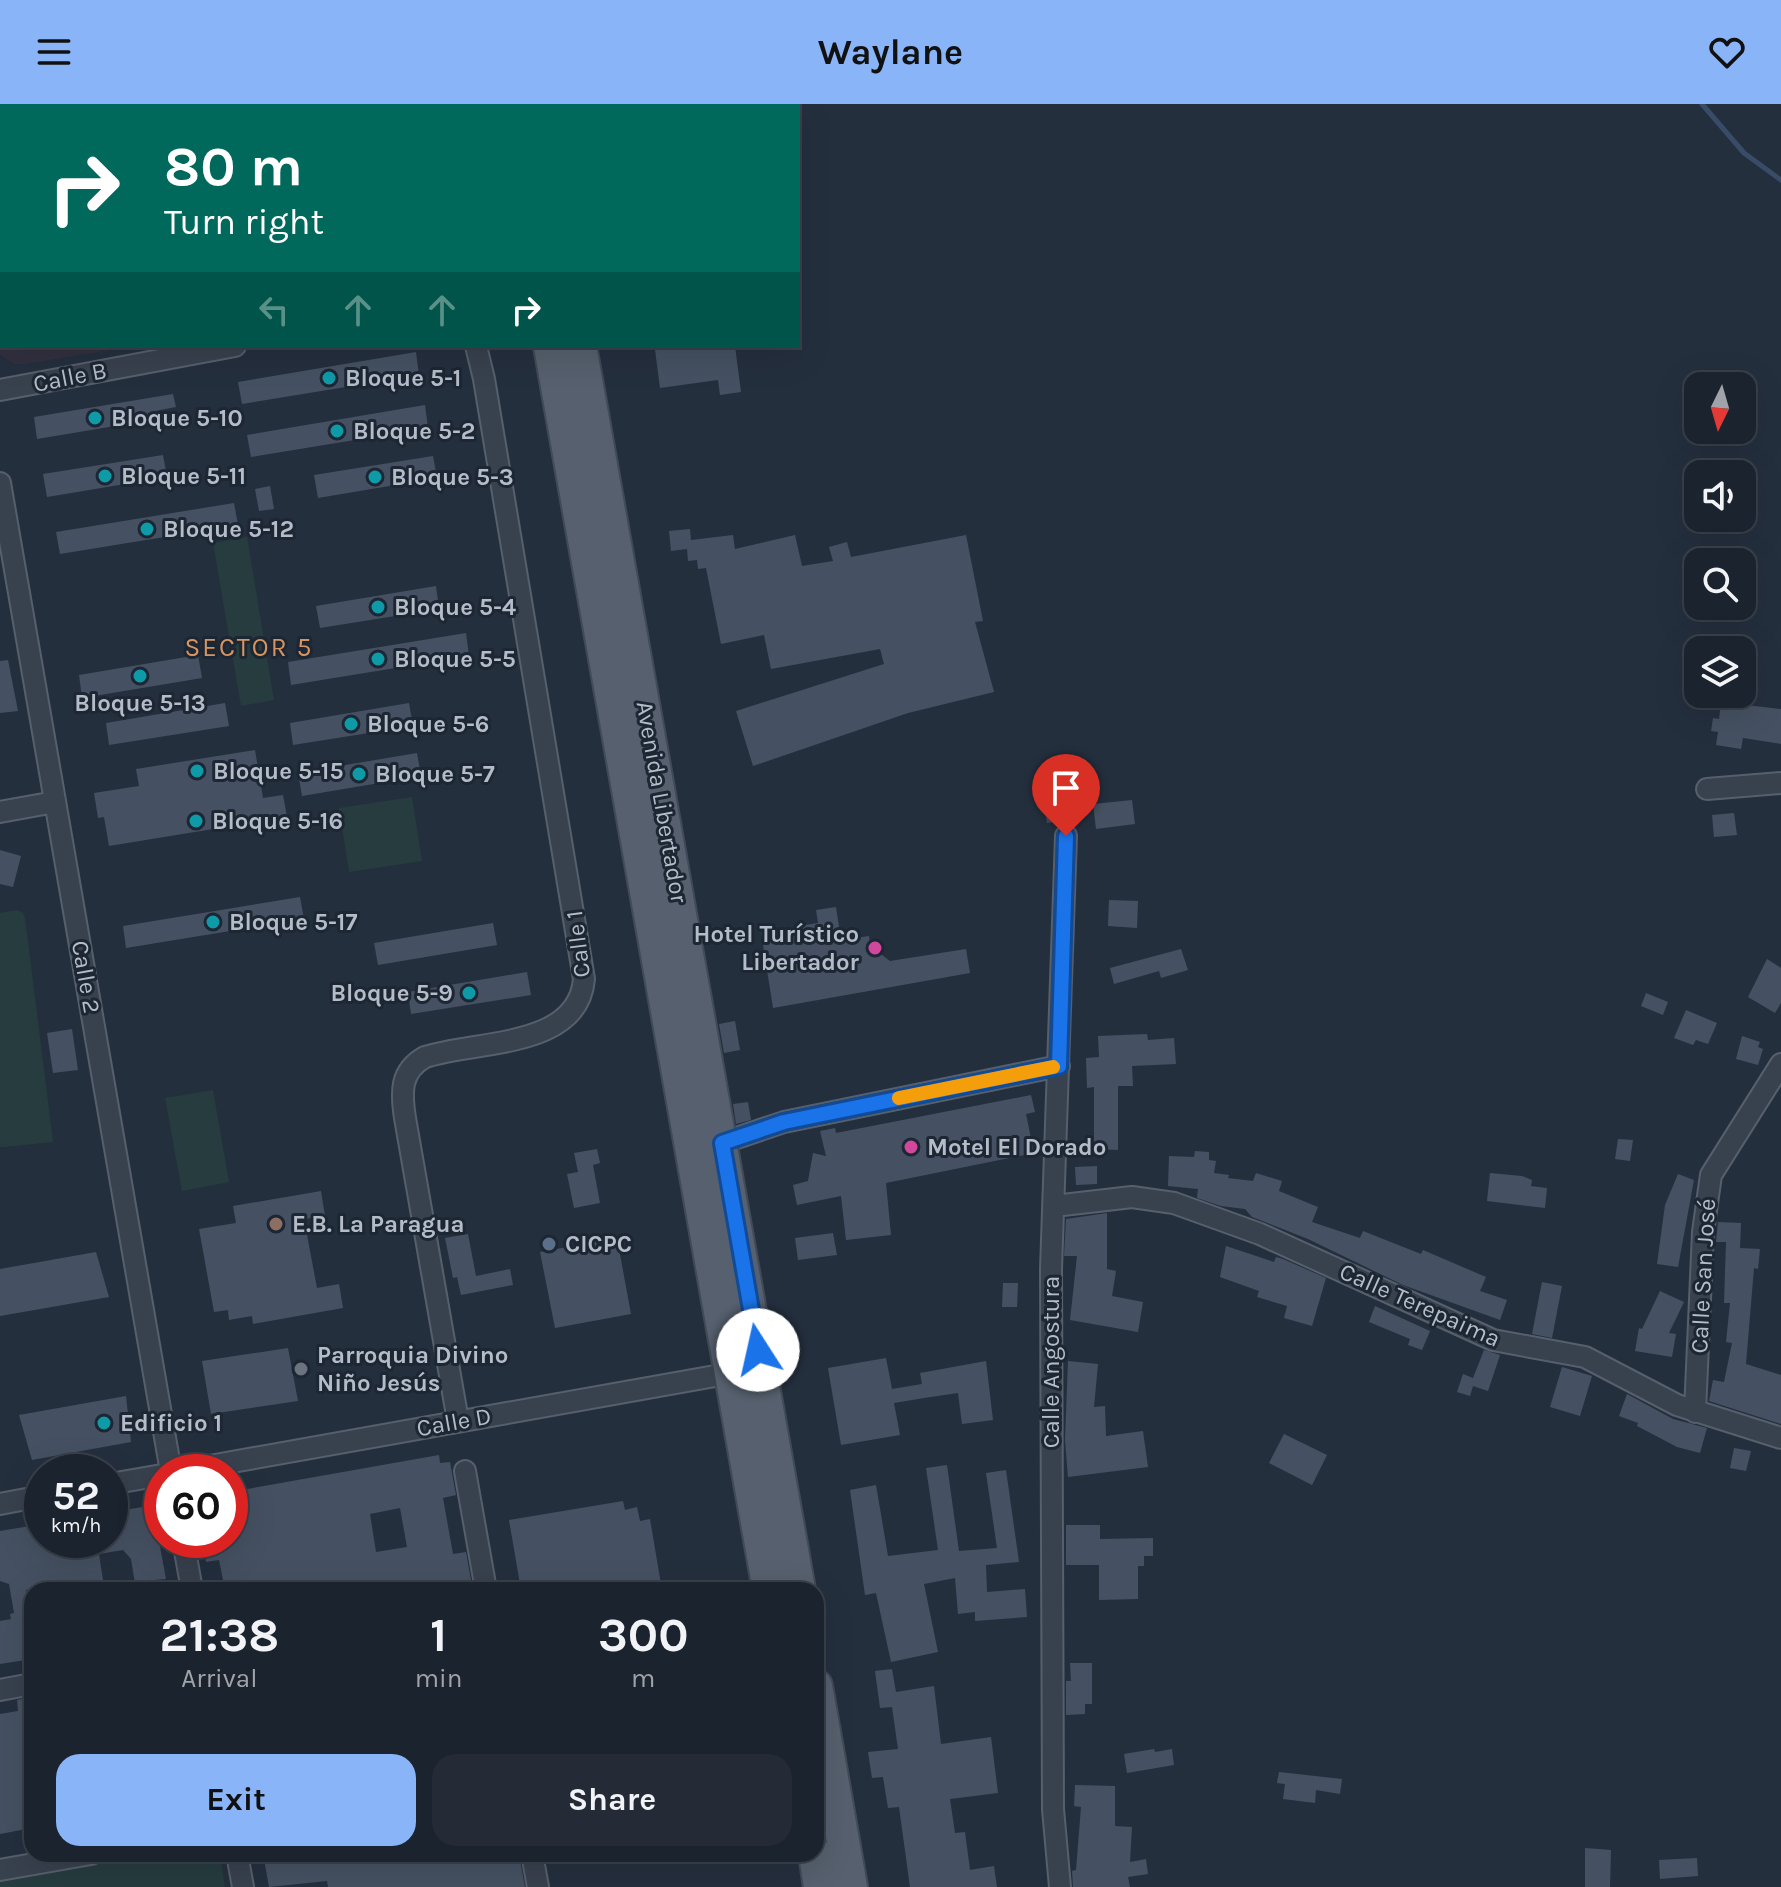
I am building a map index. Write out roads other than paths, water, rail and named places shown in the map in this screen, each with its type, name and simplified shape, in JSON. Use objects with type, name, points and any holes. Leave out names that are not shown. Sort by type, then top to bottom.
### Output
[{"type":"main road","name":"Avenida Libertador","points":[[550,348],[747,1371],[797,1582]]},
{"type":"main road","name":"Avenida Libertador","points":[[580,348],[722,1143],[768,1582]]},
{"type":"main road","points":[[824,1732],[851,1887]]},
{"type":"main road","points":[[816,1862],[820,1887]]},
{"type":"street","name":"Calle B","points":[[0,390],[224,348]]},
{"type":"street","name":"Calle 1","points":[[458,1421],[405,1118],[404,1077],[413,1063],[425,1057],[557,1026],[575,1009],[584,979],[487,391],[476,348]]},
{"type":"street","name":"Calle 2","points":[[0,483],[171,1454]]},
{"type":"street","points":[[1707,789],[1781,783]]},
{"type":"street","points":[[0,812],[55,802]]},
{"type":"street","name":"Calle Angostura","points":[[1060,1887],[1053,1809],[1054,1206],[1066,836]]},
{"type":"street","name":"Calle San José","points":[[1695,1412],[1703,1232],[1711,1175],[1781,1064]]},
{"type":"street","points":[[722,1143],[784,1122],[1059,1066]]},
{"type":"street","name":"Calle Terepaima","points":[[1054,1206],[1132,1197],[1174,1203],[1260,1234],[1493,1340],[1585,1357],[1695,1412],[1781,1438]]},
{"type":"street","name":"Calle D","points":[[248,1459],[747,1371]]},
{"type":"street","points":[[465,1471],[485,1582]]},
{"type":"street","points":[[0,1504],[24,1499]]},
{"type":"street","points":[[186,1558],[191,1582]]},
{"type":"street","points":[[0,1690],[24,1686]]},
{"type":"street","points":[[0,1870],[46,1862]]},
{"type":"street","points":[[238,1862],[243,1887]]},
{"type":"street","points":[[533,1862],[538,1887]]},
{"type":"waterway","points":[[1702,104],[1744,153],[1781,180]]},
{"type":"place","name":"Bloque 5-1","points":[[329,378]]},
{"type":"place","name":"Bloque 5-10","points":[[95,418]]},
{"type":"place","name":"Bloque 5-2","points":[[337,431]]},
{"type":"place","name":"Bloque 5-11","points":[[105,476]]},
{"type":"place","name":"Bloque 5-3","points":[[375,477]]},
{"type":"place","name":"Bloque 5-12","points":[[147,529]]},
{"type":"place","name":"Bloque 5-4","points":[[378,607]]},
{"type":"place","name":"Bloque 5-5","points":[[378,659]]},
{"type":"place","name":"Bloque 5-13","points":[[140,676]]},
{"type":"place","name":"Bloque 5-6","points":[[351,724]]},
{"type":"place","name":"Bloque 5-15","points":[[197,771]]},
{"type":"place","name":"Bloque 5-7","points":[[359,774]]},
{"type":"place","name":"Bloque 5-16","points":[[196,821]]},
{"type":"place","name":"Bloque 5-17","points":[[213,922]]},
{"type":"place","name":"Hotel Turístico Libertador","points":[[875,948]]},
{"type":"place","name":"Bloque 5-9","points":[[469,993]]},
{"type":"place","name":"Motel El Dorado","points":[[911,1147]]},
{"type":"place","name":"E.B. La Paragua","points":[[276,1224]]},
{"type":"place","name":"CICPC","points":[[549,1244]]},
{"type":"place","name":"Parroquia Divino Niño Jesús","points":[[301,1369]]},
{"type":"place","name":"Edificio 1","points":[[104,1423]]},
{"type":"district","name":"SECTOR 5","points":[[249,647]]}]
